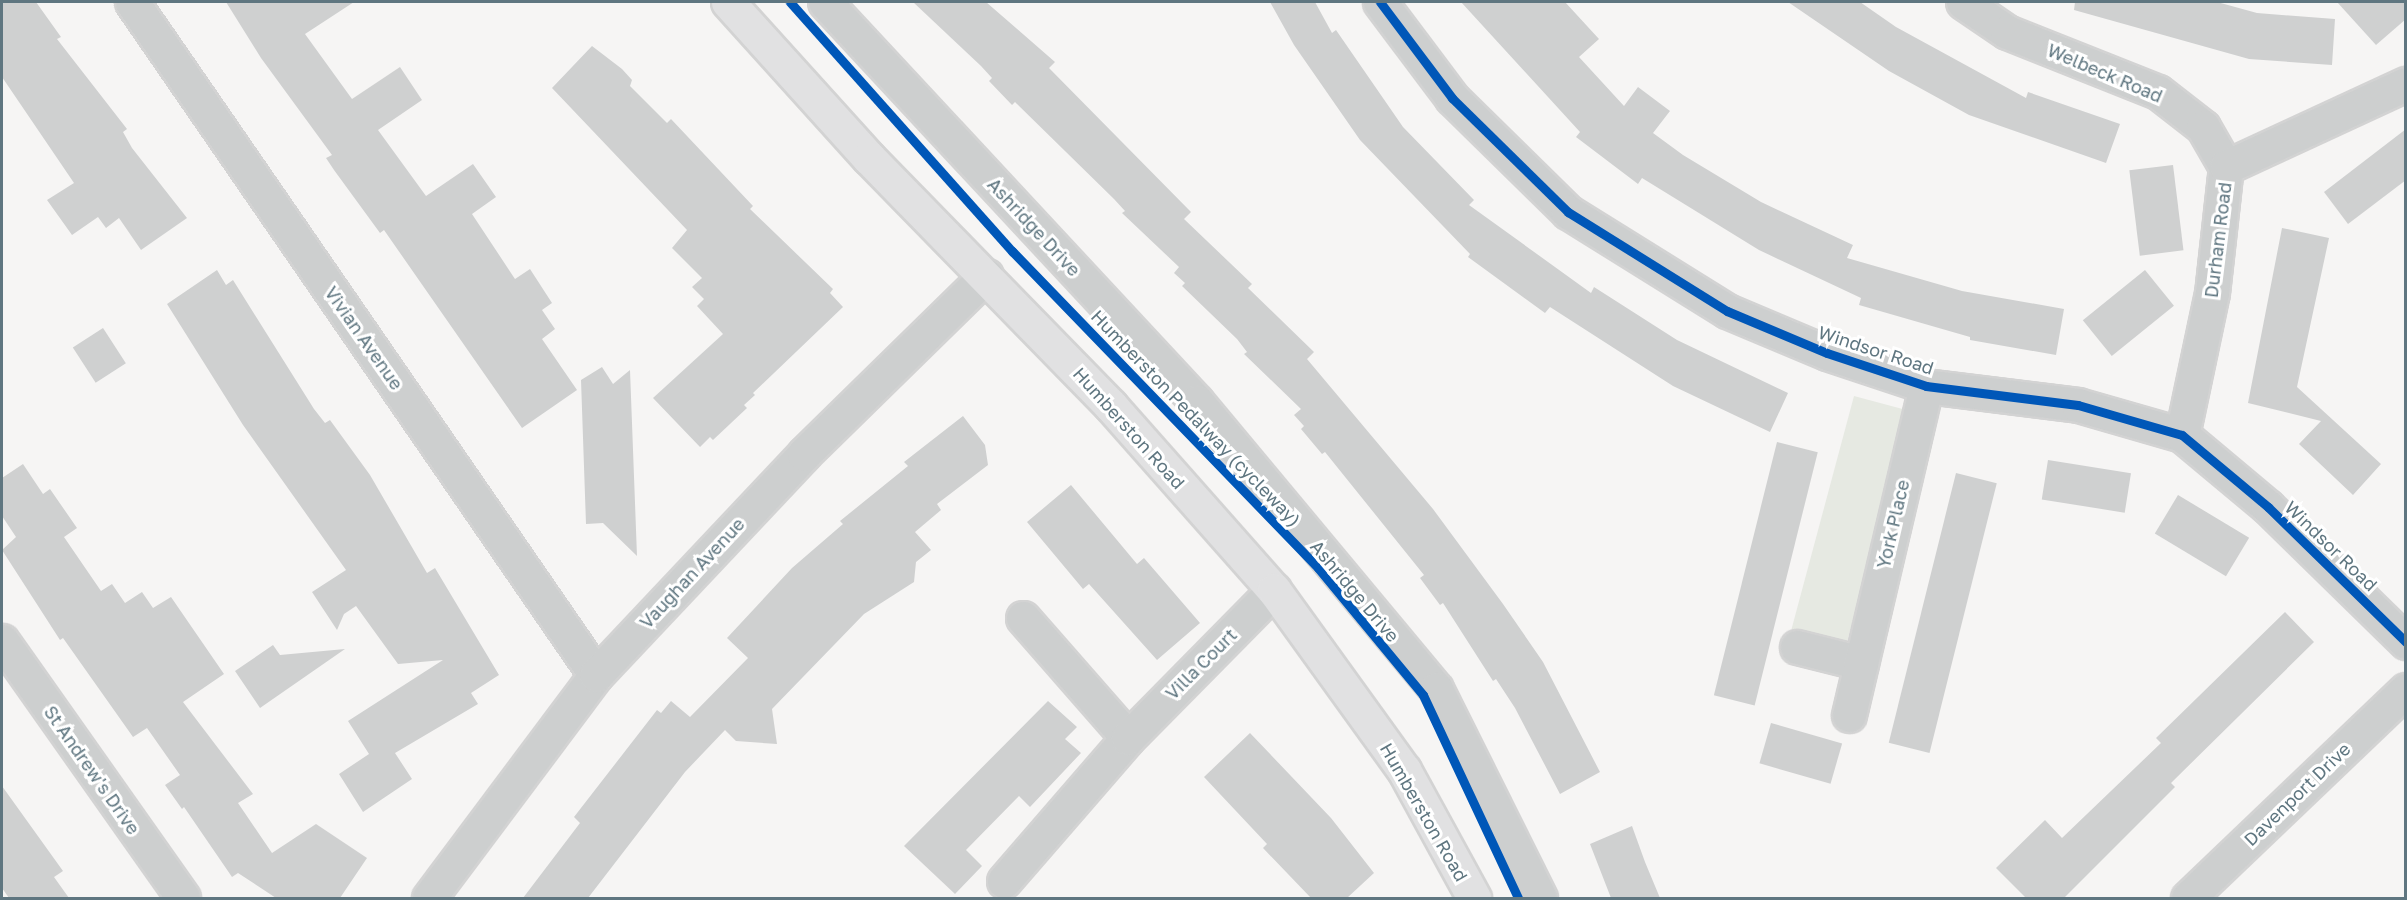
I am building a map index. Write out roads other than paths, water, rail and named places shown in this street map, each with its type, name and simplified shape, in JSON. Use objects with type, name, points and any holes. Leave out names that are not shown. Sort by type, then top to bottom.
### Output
[{"type":"main road","name":"Humberston Road","points":[[728,2],[870,158],[1111,406],[1274,590],[1404,770],[1474,898]]},
{"type":"street","name":"Vivian Avenue","points":[[132,2],[596,675]]},
{"type":"street","name":"Ashridge Drive","points":[[825,2],[1197,402],[1436,689],[1540,898]]},
{"type":"street","name":"Windsor Road","points":[[1380,2],[1452,98],[1568,213],[1727,311],[1827,353],[1926,386],[2078,405],[2182,435],[2276,515],[2406,642]]},
{"type":"street","name":"Welbeck Road","points":[[1963,2],[2007,32],[2158,92],[2203,127],[2226,167]]},
{"type":"street","name":"Durham Road","points":[[2182,435],[2214,281],[2226,167],[2406,84]]},
{"type":"street","name":"Vaughan Avenue","points":[[429,898],[596,675],[804,454],[986,276]]},
{"type":"street","name":"York Place","points":[[1849,716],[1926,386]]},
{"type":"street","name":"Villa Court","points":[[1004,881],[1128,738],[1274,590]]},
{"type":"street","points":[[1023,618],[1128,738]]},
{"type":"street","name":"St Andrew's Drive","points":[[2,641],[183,898]]},
{"type":"street","points":[[1797,647],[1861,663]]},
{"type":"street","name":"Davenport Drive","points":[[2188,898],[2406,690]]}]
